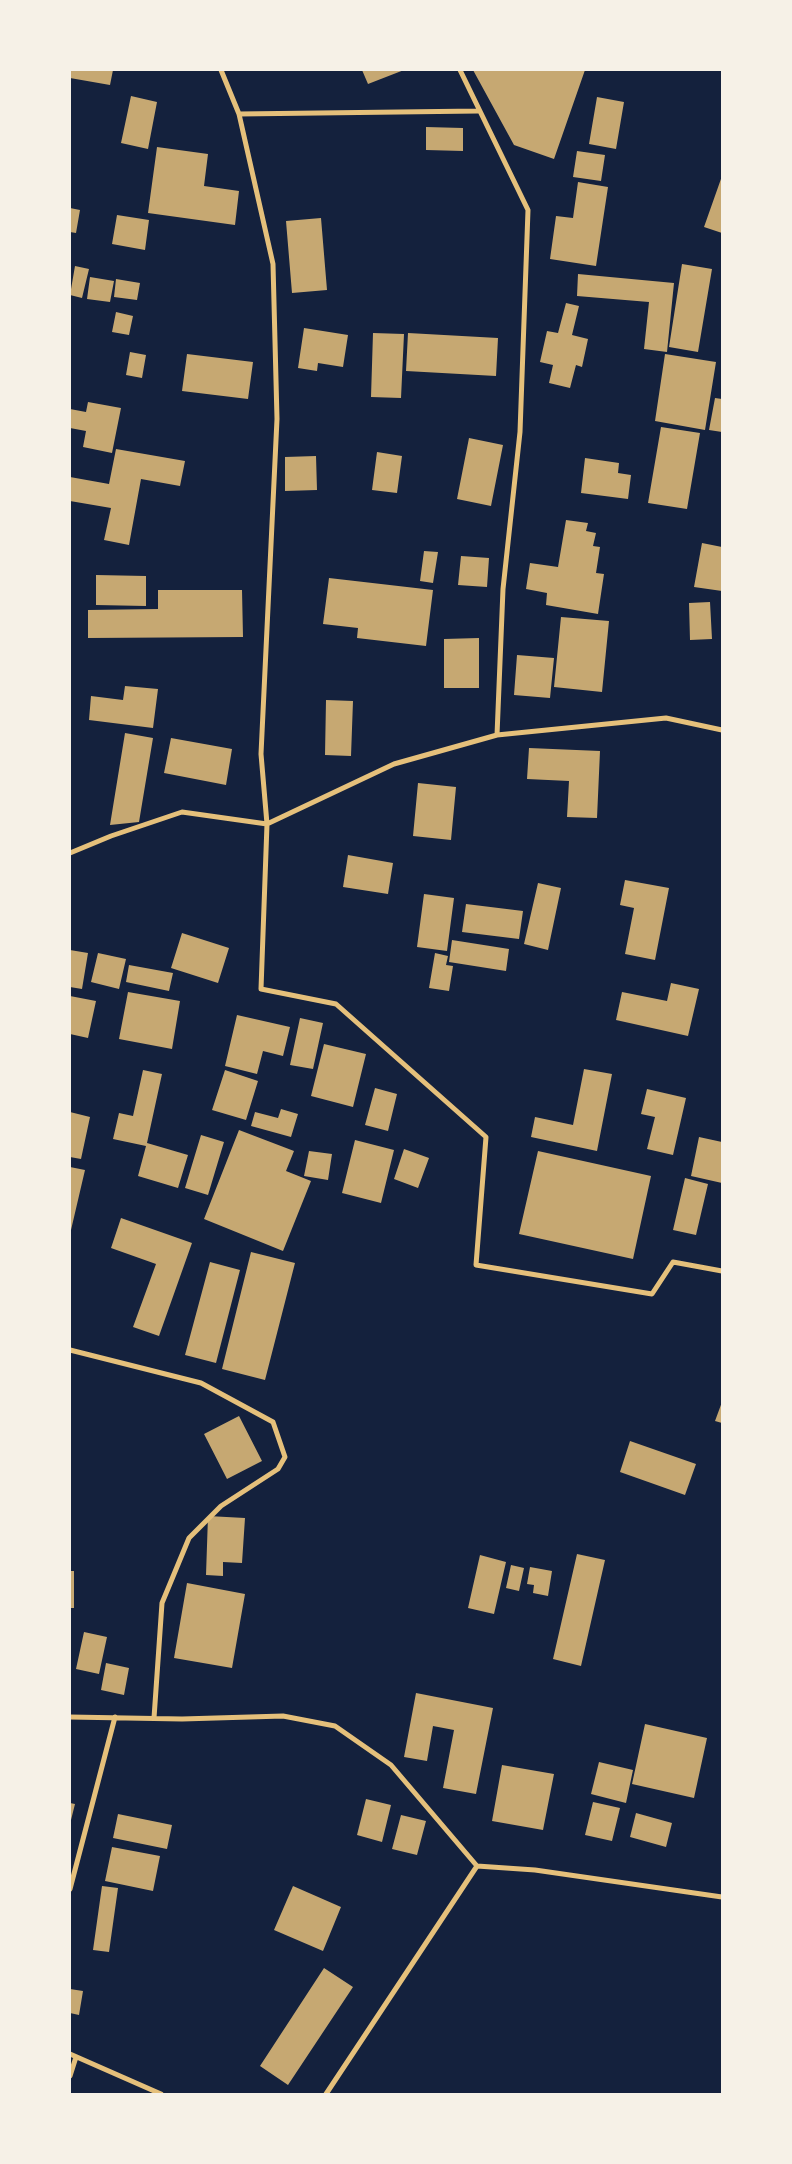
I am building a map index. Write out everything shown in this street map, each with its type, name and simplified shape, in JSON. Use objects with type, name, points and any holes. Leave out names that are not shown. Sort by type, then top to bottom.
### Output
[{"type":"street","points":[[221,70],[239,114],[273,264],[277,419],[260,754],[267,824],[261,989],[336,1004],[486,1137],[476,1265],[652,1294],[674,1262],[722,1271]]},
{"type":"street","points":[[460,70],[478,111],[528,210],[520,432],[503,589],[497,735]]},
{"type":"street","points":[[239,114],[478,111]]},
{"type":"street","points":[[70,853],[111,836],[182,812],[267,824],[394,764],[497,735],[666,718],[722,730]]},
{"type":"street","points":[[70,1350],[201,1383],[274,1422],[285,1457],[278,1469],[221,1506],[189,1538],[162,1603],[154,1718]]},
{"type":"street","points":[[70,1717],[283,1716],[335,1726],[391,1765],[477,1866],[535,1870],[722,1897]]},
{"type":"street","points":[[70,1889],[115,1717]]},
{"type":"street","points":[[326,2094],[477,1866]]},
{"type":"street","points":[[70,2054],[161,2094]]},
{"type":"street","points":[[70,2076],[76,2057]]},
{"type":"building","points":[[70,70],[113,70],[110,85],[70,78]]},
{"type":"building","points":[[362,70],[404,70],[368,84]]},
{"type":"building","points":[[473,70],[585,70],[554,159],[514,145]]},
{"type":"building","points":[[131,96],[157,102],[148,149],[121,143]]},
{"type":"building","points":[[597,97],[624,102],[616,149],[589,144]]},
{"type":"building","points":[[426,127],[463,128],[463,151],[426,150]]},
{"type":"building","points":[[157,147],[208,154],[204,186],[239,191],[235,225],[148,213]]},
{"type":"building","points":[[577,151],[605,155],[601,181],[573,177]]},
{"type":"building","points":[[722,176],[722,233],[704,227]]},
{"type":"building","points":[[578,182],[608,187],[596,266],[550,259],[556,216],[573,218]]},
{"type":"building","points":[[70,208],[80,210],[76,233],[70,232]]},
{"type":"building","points":[[117,215],[149,220],[145,250],[112,244]]},
{"type":"building","points":[[321,218],[327,290],[292,293],[286,221]]},
{"type":"building","points":[[682,264],[712,269],[698,352],[669,347]]},
{"type":"building","points":[[75,266],[89,269],[82,298],[70,295]]},
{"type":"building","points":[[578,274],[674,283],[667,352],[644,349],[649,302],[577,296]]},
{"type":"building","points":[[90,277],[114,281],[110,302],[87,299]]},
{"type":"building","points":[[116,279],[140,283],[137,300],[114,297]]},
{"type":"building","points":[[566,303],[579,306],[572,335],[588,339],[582,367],[576,365],[570,388],[549,383],[553,365],[540,362],[547,331],[558,333]]},
{"type":"building","points":[[116,312],[133,316],[129,335],[112,332]]},
{"type":"building","points":[[304,328],[348,335],[343,367],[318,363],[317,371],[298,368]]},
{"type":"building","points":[[373,333],[404,334],[401,398],[371,397]]},
{"type":"building","points":[[408,333],[498,338],[496,376],[406,371]]},
{"type":"building","points":[[130,352],[146,355],[142,378],[126,375]]},
{"type":"building","points":[[187,354],[253,362],[248,399],[182,391]]},
{"type":"building","points":[[665,354],[716,362],[705,430],[655,421]]},
{"type":"building","points":[[715,398],[722,399],[722,432],[709,430]]},
{"type":"building","points":[[88,402],[121,408],[112,453],[83,447],[86,431],[70,428],[70,409],[86,412]]},
{"type":"building","points":[[661,427],[700,433],[687,509],[648,503]]},
{"type":"building","points":[[469,438],[503,445],[491,506],[457,499]]},
{"type":"building","points":[[116,449],[185,461],[180,486],[141,479],[129,545],[104,540],[111,508],[70,501],[70,477],[109,484]]},
{"type":"building","points":[[377,452],[402,456],[397,493],[372,490]]},
{"type":"building","points":[[316,456],[317,490],[285,491],[285,457]]},
{"type":"building","points":[[585,458],[619,463],[618,473],[631,475],[628,499],[581,493]]},
{"type":"building","points":[[566,520],[588,523],[586,531],[596,533],[593,546],[600,547],[596,573],[604,574],[598,614],[546,605],[547,593],[526,589],[530,563],[558,567]]},
{"type":"building","points":[[702,543],[722,547],[722,591],[694,587]]},
{"type":"building","points":[[424,551],[438,552],[433,583],[420,581]]},
{"type":"building","points":[[461,556],[489,558],[487,587],[458,585]]},
{"type":"building","points":[[96,575],[146,576],[146,606],[96,605]]},
{"type":"building","points":[[329,578],[433,590],[426,646],[357,638],[358,628],[323,624]]},
{"type":"building","points":[[158,590],[242,590],[243,637],[88,638],[88,610],[158,609]]},
{"type":"building","points":[[710,602],[712,639],[690,640],[689,603]]},
{"type":"building","points":[[561,617],[609,621],[602,692],[554,687]]},
{"type":"building","points":[[479,638],[479,688],[444,688],[444,639]]},
{"type":"building","points":[[517,655],[554,658],[550,698],[514,695]]},
{"type":"building","points":[[125,686],[158,689],[153,728],[89,720],[91,696],[123,700]]},
{"type":"building","points":[[326,700],[353,701],[351,756],[325,755]]},
{"type":"building","points":[[125,733],[153,738],[139,822],[110,825]]},
{"type":"building","points":[[171,738],[232,749],[226,785],[164,773]]},
{"type":"building","points":[[529,748],[600,751],[597,818],[567,817],[569,781],[527,779]]},
{"type":"building","points":[[418,783],[456,787],[451,840],[413,836]]},
{"type":"building","points":[[348,855],[393,863],[388,894],[343,887]]},
{"type":"building","points":[[625,880],[669,888],[655,960],[625,954],[634,908],[620,905]]},
{"type":"building","points":[[538,883],[561,888],[548,950],[524,944]]},
{"type":"building","points":[[424,894],[454,898],[447,951],[417,947]]},
{"type":"building","points":[[466,904],[523,911],[519,939],[462,932]]},
{"type":"building","points":[[182,933],[229,948],[218,983],[171,968]]},
{"type":"building","points":[[452,940],[509,949],[506,971],[449,962]]},
{"type":"building","points":[[70,950],[88,953],[82,989],[70,987]]},
{"type":"building","points":[[98,953],[126,959],[119,989],[91,982]]},
{"type":"building","points":[[435,953],[448,956],[446,965],[453,966],[449,991],[429,988]]},
{"type":"building","points":[[129,965],[173,973],[169,991],[126,982]]},
{"type":"building","points":[[671,983],[699,989],[688,1036],[616,1020],[622,992],[667,1001]]},
{"type":"building","points":[[128,992],[180,1001],[172,1049],[119,1039]]},
{"type":"building","points":[[70,996],[96,1001],[88,1038],[70,1034]]},
{"type":"building","points":[[237,1015],[290,1027],[283,1056],[263,1051],[257,1074],[225,1066]]},
{"type":"building","points":[[300,1018],[323,1023],[313,1069],[290,1065]]},
{"type":"building","points":[[324,1044],[366,1054],[353,1107],[311,1096]]},
{"type":"building","points":[[584,1069],[612,1074],[597,1151],[531,1137],[535,1117],[573,1125]]},
{"type":"building","points":[[143,1070],[162,1074],[147,1143],[188,1155],[178,1188],[138,1176],[146,1146],[113,1139],[119,1113],[133,1116]]},
{"type":"building","points":[[225,1070],[258,1081],[246,1120],[212,1110]]},
{"type":"building","points":[[375,1088],[397,1094],[388,1131],[365,1125]]},
{"type":"building","points":[[647,1089],[686,1098],[673,1155],[647,1149],[655,1117],[641,1114]]},
{"type":"building","points":[[281,1109],[298,1114],[291,1137],[251,1126],[255,1112],[278,1118]]},
{"type":"building","points":[[70,1112],[90,1117],[81,1159],[70,1157]]},
{"type":"building","points":[[239,1130],[294,1151],[286,1171],[311,1181],[283,1251],[204,1219]]},
{"type":"building","points":[[201,1135],[224,1142],[208,1195],[185,1188]]},
{"type":"building","points":[[699,1137],[722,1142],[722,1183],[691,1176]]},
{"type":"building","points":[[355,1140],[394,1150],[381,1203],[342,1193]]},
{"type":"building","points":[[404,1149],[429,1158],[418,1188],[394,1179]]},
{"type":"building","points":[[309,1151],[332,1154],[328,1180],[304,1176]]},
{"type":"building","points":[[538,1151],[651,1176],[633,1259],[519,1234]]},
{"type":"building","points":[[70,1167],[85,1170],[71,1230],[70,1230]]},
{"type":"building","points":[[685,1178],[708,1184],[696,1235],[673,1230]]},
{"type":"building","points":[[121,1218],[192,1243],[159,1336],[133,1327],[156,1264],[111,1248]]},
{"type":"building","points":[[251,1252],[295,1263],[265,1380],[222,1369]]},
{"type":"building","points":[[210,1262],[240,1270],[216,1363],[185,1355]]},
{"type":"building","points":[[722,1402],[722,1423],[715,1421]]},
{"type":"building","points":[[239,1416],[262,1461],[227,1479],[204,1434]]},
{"type":"building","points":[[630,1441],[696,1464],[685,1495],[620,1472]]},
{"type":"building","points":[[208,1516],[245,1518],[242,1563],[223,1562],[223,1576],[206,1575]]},
{"type":"building","points":[[577,1554],[605,1560],[581,1666],[553,1659]]},
{"type":"building","points":[[480,1555],[506,1562],[494,1614],[468,1608]]},
{"type":"building","points":[[511,1565],[524,1568],[519,1591],[506,1588]]},
{"type":"building","points":[[530,1567],[552,1571],[548,1596],[533,1593],[534,1585],[527,1584]]},
{"type":"building","points":[[70,1571],[74,1571],[74,1608],[70,1608]]},
{"type":"building","points":[[187,1583],[245,1594],[232,1668],[174,1658]]},
{"type":"building","points":[[84,1632],[107,1637],[99,1674],[76,1669]]},
{"type":"building","points":[[106,1663],[129,1668],[124,1695],[101,1690]]},
{"type":"building","points":[[416,1693],[493,1708],[476,1794],[443,1788],[454,1730],[433,1726],[427,1761],[404,1757]]},
{"type":"building","points":[[645,1724],[707,1738],[694,1798],[632,1784]]},
{"type":"building","points":[[599,1762],[633,1770],[626,1803],[591,1794]]},
{"type":"building","points":[[502,1765],[554,1774],[543,1830],[492,1821]]},
{"type":"building","points":[[366,1799],[391,1805],[382,1842],[357,1835]]},
{"type":"building","points":[[593,1802],[620,1808],[612,1841],[585,1835]]},
{"type":"building","points":[[70,1803],[75,1804],[71,1820],[70,1820]]},
{"type":"building","points":[[636,1813],[672,1823],[666,1847],[630,1837]]},
{"type":"building","points":[[118,1814],[172,1825],[167,1849],[113,1838]]},
{"type":"building","points":[[401,1815],[426,1821],[417,1855],[392,1849]]},
{"type":"building","points":[[112,1847],[160,1856],[153,1891],[105,1881]]},
{"type":"building","points":[[102,1886],[118,1888],[109,1952],[93,1950]]},
{"type":"building","points":[[293,1886],[341,1907],[323,1951],[274,1930]]},
{"type":"building","points":[[324,1968],[353,1987],[288,2085],[260,2066]]},
{"type":"building","points":[[70,1989],[83,1991],[79,2015],[70,2013]]}]
